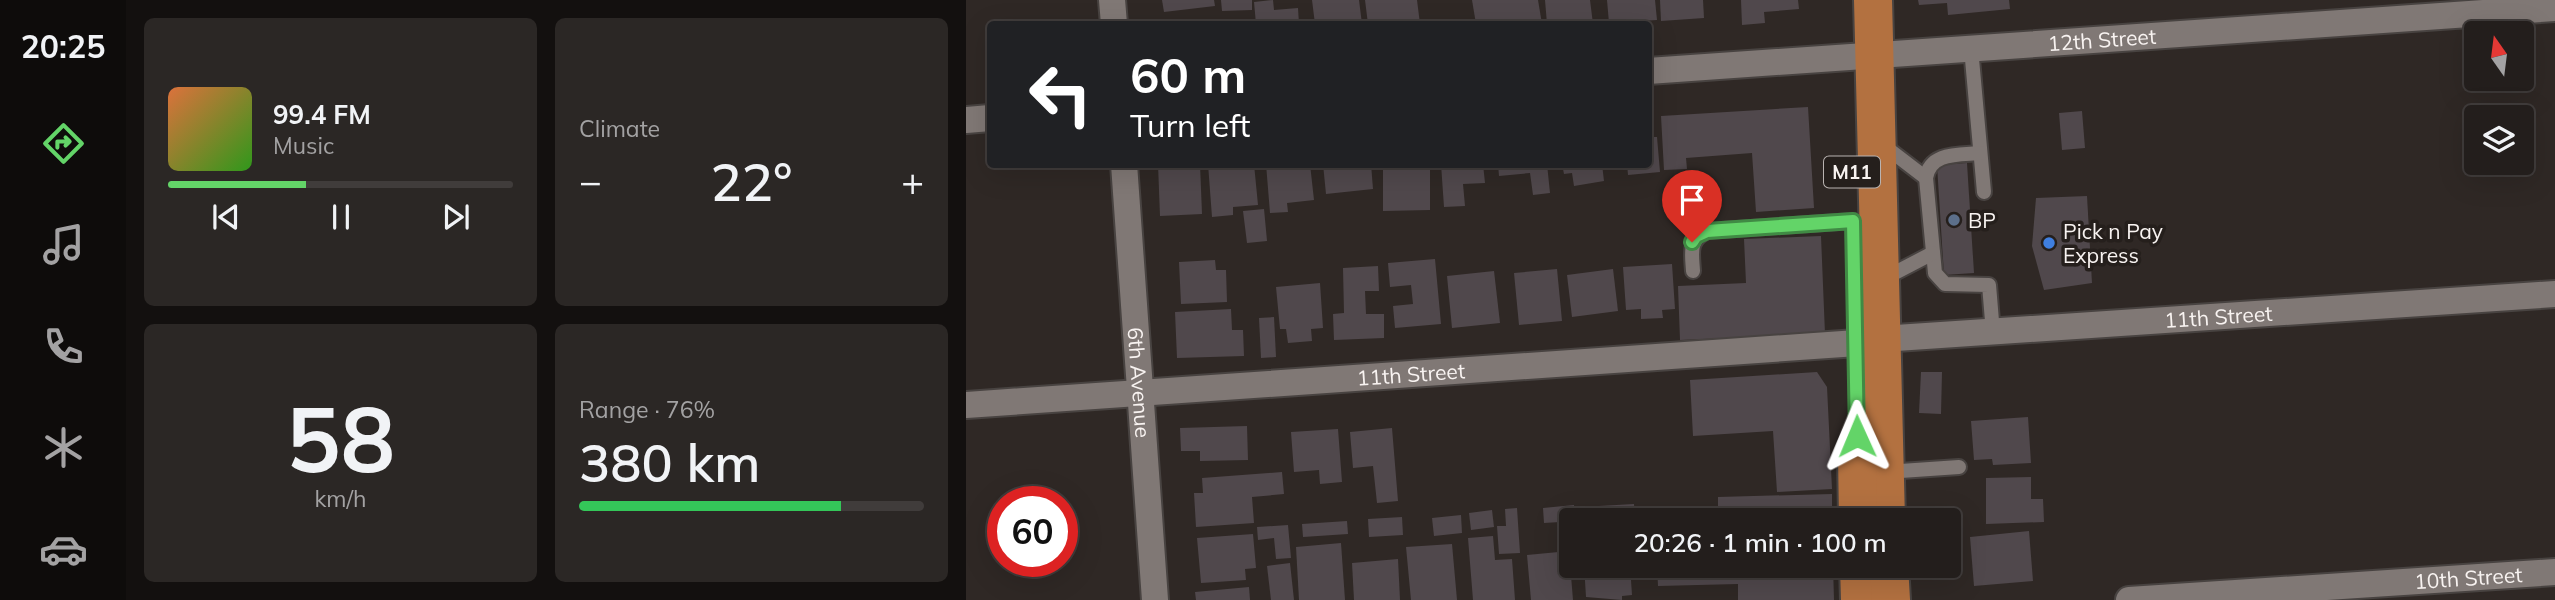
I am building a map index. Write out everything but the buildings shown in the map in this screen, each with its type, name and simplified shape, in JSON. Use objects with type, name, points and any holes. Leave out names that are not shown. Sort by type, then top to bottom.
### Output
[{"type":"main road","name":"M11","points":[[1848,0],[1862,56],[1877,139],[1880,281],[1869,341],[1859,508]]},
{"type":"main road","name":"M11","points":[[1873,0],[1862,56],[1853,221],[1884,472],[1886,508]]},
{"type":"main road","points":[[1859,578],[1860,600]]},
{"type":"main road","points":[[1890,578],[1891,600]]},
{"type":"street","points":[[1112,0],[1114,21]]},
{"type":"street","name":"12th Street","points":[[1652,71],[2555,8]]},
{"type":"street","points":[[966,120],[987,118]]},
{"type":"street","name":"6th Avenue","points":[[1124,168],[1155,600]]},
{"type":"street","name":"11th Street","points":[[966,405],[2555,294]]},
{"type":"street","name":"10th Street","points":[[2129,600],[2555,572]]},
{"type":"lane","points":[[1970,48],[1984,192]]},
{"type":"lane","points":[[1877,139],[1926,178]]},
{"type":"lane","points":[[1980,153],[1934,160],[1928,166],[1926,178],[1935,273],[1945,284],[1989,285],[1993,333]]},
{"type":"lane","points":[[1693,271],[1692,242],[1696,236],[1707,231],[1853,221]]},
{"type":"lane","points":[[1880,281],[1933,253]]},
{"type":"lane","points":[[1884,472],[1959,467]]},
{"type":"place","name":"BP","points":[[1954,220]]},
{"type":"place","name":"Pick n Pay Express","points":[[2049,243]]},
{"type":"route","points":[[1692,242],[1696,236],[1707,231],[1853,221],[1857,436]]}]
